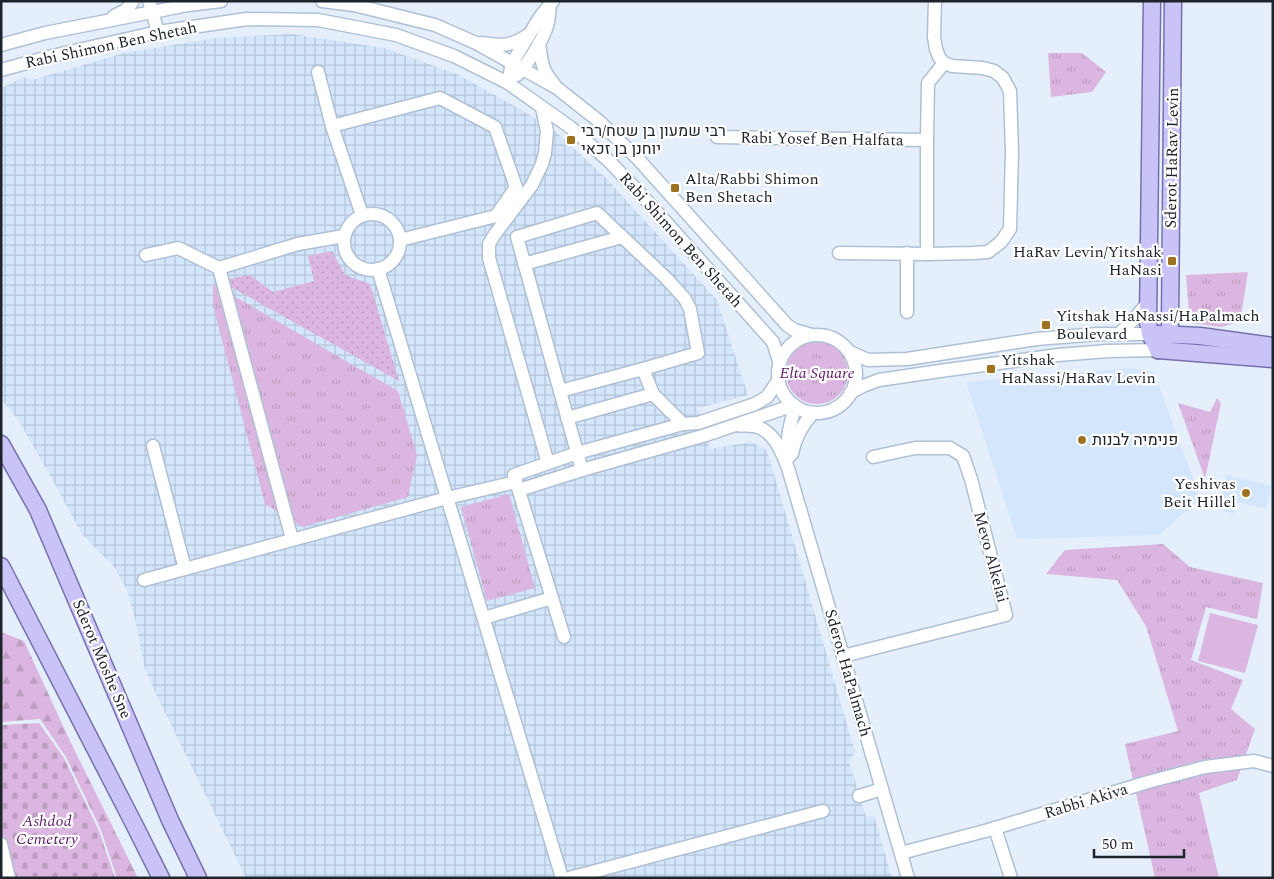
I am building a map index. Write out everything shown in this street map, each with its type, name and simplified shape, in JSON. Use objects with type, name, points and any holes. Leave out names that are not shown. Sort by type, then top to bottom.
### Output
[{"type":"main road","name":"Sderot HaRav Levin","points":[[1152,1],[1148,322],[1150,334],[1158,350]]},
{"type":"main road","name":"Sderot HaRav Levin","points":[[1169,334],[1173,1]]},
{"type":"main road","points":[[1170,302],[1188,327],[1200,336]]},
{"type":"main road","points":[[1150,334],[1200,336],[1273,346]]},
{"type":"main road","points":[[1158,350],[1169,334]]},
{"type":"main road","points":[[1158,350],[1273,359]]},
{"type":"main road","name":"Sderot Moshe Sne","points":[[1,444],[38,510],[170,820],[198,878]]},
{"type":"main road","points":[[1,566],[161,878]]},
{"type":"street","points":[[100,22],[126,10],[133,1]]},
{"type":"street","name":"Rabi Shimon Ben Shetah","points":[[1,46],[45,33],[100,22],[151,6],[222,1]]},
{"type":"street","name":"Rabi Shimon Ben Shetah","points":[[322,1],[354,5],[435,25],[476,43],[557,88],[600,122],[639,160],[787,325],[794,330],[812,335]]},
{"type":"street","points":[[839,253],[972,254],[988,252],[1001,242],[1010,229],[1012,152],[1010,91],[1003,78],[994,71],[983,68],[952,66],[944,63],[939,57],[934,37],[935,1]]},
{"type":"street","points":[[508,83],[523,69],[535,38],[540,17],[552,3]]},
{"type":"street","points":[[151,6],[158,32]]},
{"type":"street","name":"Rabi Shimon Ben Shetah","points":[[1,70],[158,32],[247,19],[318,20],[396,35],[454,56],[508,83],[570,127],[609,162],[647,201],[773,342],[779,361]]},
{"type":"street","points":[[476,43],[502,46],[535,38]]},
{"type":"street","points":[[508,83],[512,63],[535,38]]},
{"type":"street","points":[[535,38],[546,74],[557,88]]},
{"type":"street","name":"Rabi Yosef Ben Halfata","points":[[927,254],[928,83],[944,63]]},
{"type":"street","points":[[318,72],[332,126],[362,215]]},
{"type":"street","points":[[332,126],[440,98],[496,127],[516,187],[496,216],[400,240]]},
{"type":"street","points":[[542,108],[547,131],[542,164],[532,185],[494,234],[489,244],[489,258],[548,463]]},
{"type":"street","name":"Rabi Yosef Ben Halfata","points":[[717,137],[927,140]]},
{"type":"street","points":[[560,392],[698,353],[690,309],[685,299],[667,279],[597,213],[517,237],[524,264],[567,418],[582,470]]},
{"type":"street","points":[[380,214],[394,224],[398,232],[400,240],[399,250],[387,266],[378,270],[368,270],[352,262],[346,254],[343,245],[347,227],[354,219],[362,215],[380,214]]},
{"type":"street","points":[[146,255],[178,248],[219,268],[298,244],[344,236]]},
{"type":"street","points":[[524,264],[622,237]]},
{"type":"street","points":[[907,253],[907,312]]},
{"type":"street","points":[[219,268],[292,539]]},
{"type":"street","points":[[378,270],[562,878]]},
{"type":"street","points":[[1119,334],[1136,318],[1148,301]]},
{"type":"street","points":[[850,352],[855,364],[855,381],[845,401],[834,408],[822,412],[801,410],[782,392],[778,382],[778,371],[779,361],[783,353],[799,338],[812,335],[820,334],[833,338],[850,352],[868,360],[907,359],[1037,339],[1098,334],[1150,334]]},
{"type":"street","points":[[850,394],[863,386],[879,380],[1068,354],[1158,350]]},
{"type":"street","points":[[643,369],[653,394],[683,424]]},
{"type":"street","points":[[517,482],[548,463],[577,453],[683,424],[698,423],[755,404],[767,397],[778,382]]},
{"type":"street","points":[[567,418],[653,394]]},
{"type":"street","points":[[144,580],[447,498],[582,470],[737,425],[795,406]]},
{"type":"street","name":"Sderot HaPalmach","points":[[795,406],[787,440],[788,468],[908,878]]},
{"type":"street","points":[[788,468],[794,444],[800,430],[813,412]]},
{"type":"street","points":[[737,425],[757,427],[769,433],[780,448],[788,468]]},
{"type":"street","points":[[153,446],[186,568]]},
{"type":"street","name":"Mevo Alkelai","points":[[843,656],[1006,615],[963,456],[950,448],[915,448],[873,457]]},
{"type":"street","points":[[517,482],[564,636]]},
{"type":"street","points":[[484,618],[552,598]]},
{"type":"street","name":"Rabbi Akiva","points":[[901,853],[995,828],[1139,784],[1205,767],[1254,762],[1273,766]]},
{"type":"street","points":[[859,796],[882,789]]},
{"type":"street","points":[[569,878],[824,811]]},
{"type":"street","points":[[995,828],[1011,878]]},
{"type":"street","points":[[1,844],[9,878]]},
{"type":"shaded area","points":[[292,34],[384,48],[457,74],[520,109],[555,131],[604,176],[717,300],[748,395],[698,408],[710,449],[751,442],[767,450],[855,752],[849,761],[866,817],[874,816],[892,878],[246,878],[145,669],[127,590],[115,568],[81,533],[19,421],[1,399],[1,88],[24,77],[32,80],[124,53],[216,38]]},
{"type":"shaded area","name":"פנימיה לבנות","points":[[1132,368],[1154,372],[1200,498],[1159,535],[1017,539],[966,382]]},
{"type":"shaded area","name":"Yeshivas Beit Hillel","points":[[1227,475],[1272,486],[1266,509],[1238,502],[1234,514],[1219,510]]},
{"type":"green space","points":[[1048,53],[1082,53],[1106,72],[1092,92],[1051,97]]},
{"type":"green space","points":[[332,251],[345,275],[370,284],[399,381],[220,281],[250,275],[273,292],[314,281],[308,256]]},
{"type":"green space","points":[[1248,272],[1240,322],[1221,327],[1190,323],[1186,275]]},
{"type":"green space","points":[[213,284],[398,391],[417,455],[408,497],[302,527],[265,504],[213,306]]},
{"type":"green space","name":"Elta Square","points":[[811,342],[823,342],[839,351],[846,361],[848,373],[846,385],[839,395],[823,404],[811,404],[800,399],[791,390],[786,379],[786,367],[791,356],[800,347]]},
{"type":"green space","points":[[1217,398],[1221,403],[1205,479],[1178,403],[1210,412]]},
{"type":"green space","points":[[509,494],[535,588],[487,601],[461,507]]},
{"type":"green space","points":[[1163,544],[1190,567],[1263,583],[1257,619],[1206,607],[1191,660],[1243,680],[1231,709],[1255,729],[1237,780],[1199,793],[1219,878],[1155,878],[1125,744],[1178,731],[1146,626],[1117,580],[1046,574],[1065,550]]},
{"type":"green space","points":[[1210,613],[1258,625],[1245,673],[1198,661]]},
{"type":"green space","points":[[1,632],[24,641],[70,741],[138,878],[117,878],[101,830],[66,757],[40,719],[1,722]]},
{"type":"green space","name":"Ashdod Cemetery","points":[[39,723],[64,758],[99,831],[115,878],[1,878],[1,725]]},
{"type":"place","name":"רבי שמעון בן שטח/רבי יוחנן בן זכאי","points":[[571,140]]},
{"type":"place","name":"Alta/Rabbi Shimon Ben Shetach","points":[[675,188]]},
{"type":"place","name":"HaRav Levin/Yitshak HaNasi","points":[[1172,261]]},
{"type":"place","name":"Yitshak HaNassi/HaPalmach Boulevard","points":[[1046,325]]},
{"type":"place","name":"Yitshak HaNassi/HaRav Levin","points":[[991,369]]},
{"type":"place","name":"פנימיה לבנות","points":[[1082,440]]},
{"type":"place","name":"Yeshivas Beit Hillel","points":[[1246,493]]}]
